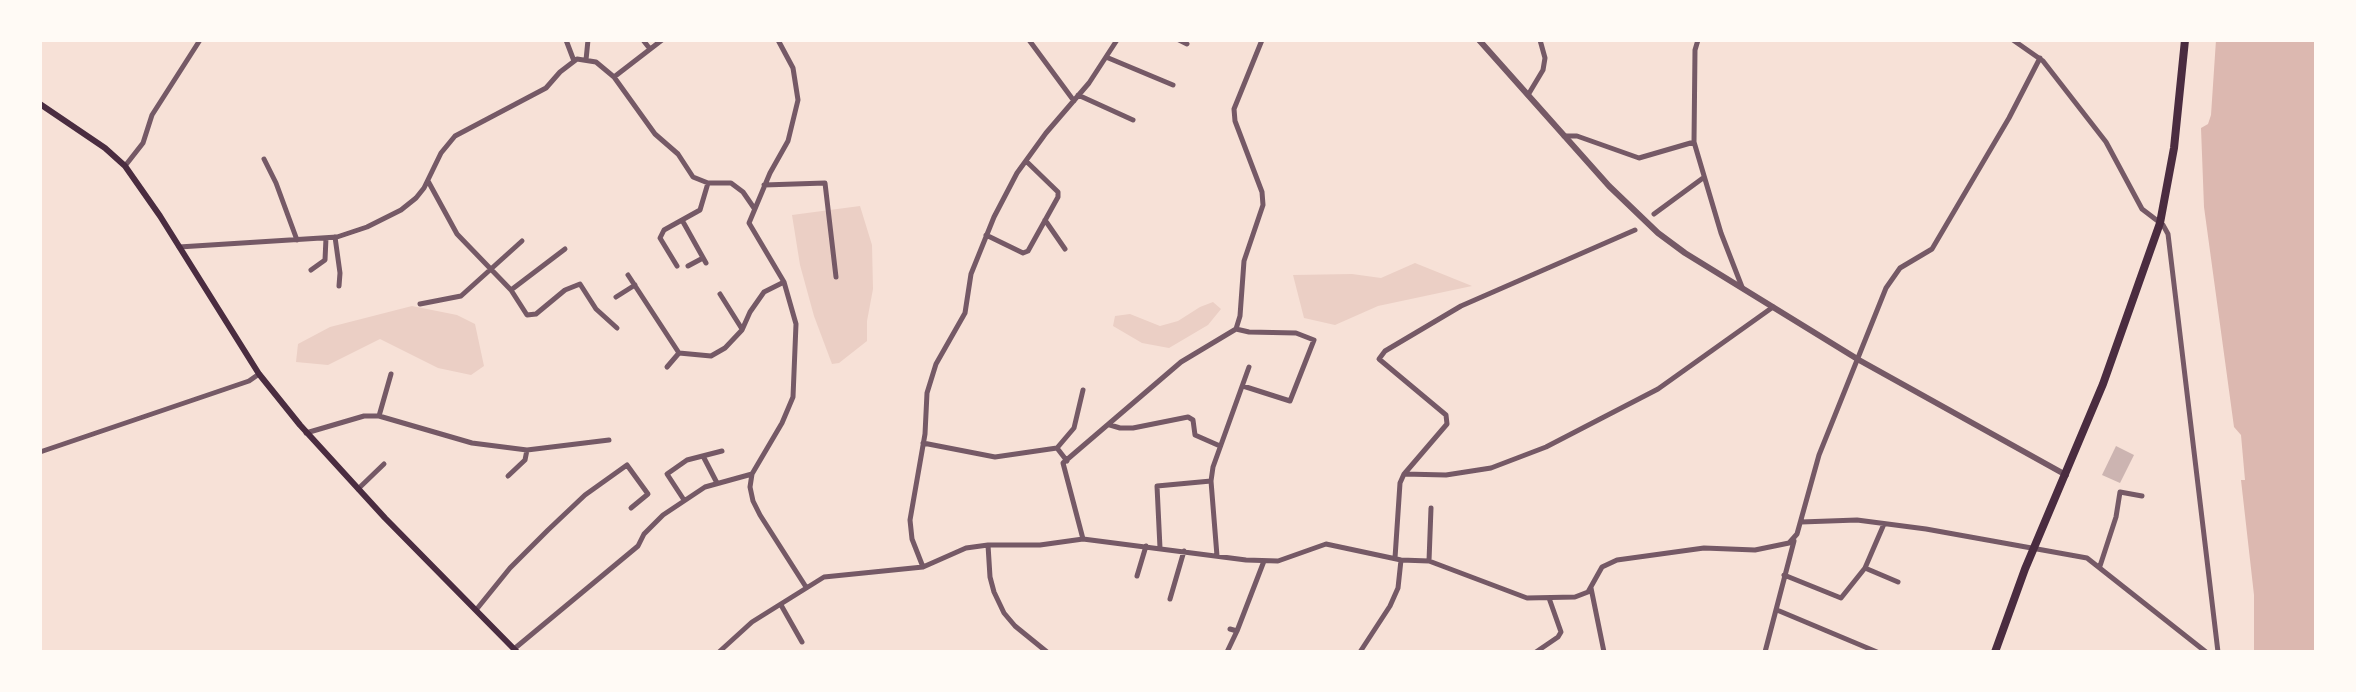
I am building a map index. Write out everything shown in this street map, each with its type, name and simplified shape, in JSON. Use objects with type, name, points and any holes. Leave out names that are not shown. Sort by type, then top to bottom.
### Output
[{"type":"highway","points":[[1995,652],[2103,384],[2160,223],[2174,148],[2185,40]]},
{"type":"main road","points":[[40,104],[105,148],[125,166],[259,374],[306,433],[516,650]]},
{"type":"street","points":[[125,166],[143,143],[152,115],[200,40]]},
{"type":"street","points":[[566,40],[574,61]]},
{"type":"street","points":[[586,60],[588,40]]},
{"type":"street","points":[[643,40],[650,49]]},
{"type":"street","points":[[614,77],[662,40]]},
{"type":"street","points":[[778,40],[793,68],[798,100],[788,141],[764,185],[749,223],[784,282],[796,324],[793,397],[782,423],[752,474],[750,487],[753,501],[806,587]]},
{"type":"street","points":[[1029,40],[1076,98],[1133,120]]},
{"type":"street","points":[[923,567],[912,539],[910,520],[923,443],[927,393],[936,364],[965,313],[971,274],[986,235],[1026,161],[1117,40]]},
{"type":"street","points":[[1179,40],[1187,44]]},
{"type":"street","points":[[1083,539],[1063,463],[1181,362],[1236,329],[1240,316],[1244,261],[1263,205],[1262,192],[1235,121],[1234,109],[1262,40]]},
{"type":"street","points":[[1479,40],[1630,208],[1658,233],[1859,360],[2066,475]]},
{"type":"street","points":[[1528,95],[1543,70],[1545,58],[1540,40]]},
{"type":"street","points":[[1698,40],[1695,50],[1694,142],[1703,178],[1742,287]]},
{"type":"street","points":[[2013,40],[2040,58],[2106,142],[2142,209],[2168,234],[2218,652]]},
{"type":"street","points":[[1106,57],[1173,85]]},
{"type":"street","points":[[1765,652],[1819,455],[1886,288],[1900,268],[1932,249],[2009,118],[2040,58]]},
{"type":"street","points":[[179,247],[326,238],[367,227],[401,210],[416,198],[441,153],[455,136],[546,88],[574,61],[586,60],[596,62],[614,77],[655,134],[678,154],[693,177],[708,183],[731,183],[743,192],[754,208]]},
{"type":"street","points":[[1564,136],[1577,136],[1626,156],[1639,158],[1694,142]]},
{"type":"street","points":[[264,159],[297,240]]},
{"type":"street","points":[[986,235],[1023,253],[1028,251],[1058,197],[1058,192],[1026,161]]},
{"type":"street","points":[[1654,214],[1703,178]]},
{"type":"street","points":[[427,180],[457,234],[489,271],[511,290],[527,315],[536,314],[565,290],[580,284],[596,309],[617,328]]},
{"type":"street","points":[[677,266],[660,238],[664,230],[700,210],[708,183]]},
{"type":"street","points":[[764,185],[825,183],[836,277]]},
{"type":"street","points":[[682,220],[704,260],[688,266]]},
{"type":"street","points":[[1045,220],[1065,249]]},
{"type":"street","points":[[1360,652],[1398,588],[1400,483],[1404,474],[1447,424],[1446,415],[1379,359],[1385,351],[1461,306],[1635,230]]},
{"type":"street","points":[[335,237],[339,286]]},
{"type":"street","points":[[311,270],[325,260],[326,238]]},
{"type":"street","points":[[420,304],[461,296],[522,241]]},
{"type":"street","points":[[511,290],[565,249]]},
{"type":"street","points":[[628,275],[679,353]]},
{"type":"street","points":[[679,353],[711,356],[725,348],[742,330],[764,292],[784,282]]},
{"type":"street","points":[[616,297],[635,285]]},
{"type":"street","points":[[720,294],[742,330]]},
{"type":"street","points":[[1404,474],[1446,475],[1491,468],[1546,447],[1658,389],[1773,307]]},
{"type":"street","points":[[1236,329],[1296,333],[1314,340],[1290,401],[1243,386]]},
{"type":"street","points":[[667,367],[679,353]]},
{"type":"street","points":[[1217,556],[1211,481],[1220,446],[1249,367]]},
{"type":"street","points":[[40,452],[249,381],[259,374]]},
{"type":"street","points":[[379,416],[391,374]]},
{"type":"street","points":[[923,443],[995,457],[1057,448],[1074,428],[1083,390]]},
{"type":"street","points":[[306,433],[364,416],[379,416],[472,443],[527,450],[609,440]]},
{"type":"street","points":[[1110,425],[1133,428],[1188,417],[1193,420],[1195,435],[1220,446]]},
{"type":"street","points":[[1057,448],[1067,461]]},
{"type":"street","points":[[508,476],[525,460],[527,450]]},
{"type":"street","points":[[684,500],[667,474],[687,460],[722,451]]},
{"type":"street","points":[[703,456],[717,483]]},
{"type":"street","points":[[358,489],[384,464]]},
{"type":"street","points":[[476,610],[510,568],[548,530],[585,495],[627,465],[648,494],[631,508]]},
{"type":"street","points":[[516,650],[638,546],[644,534],[663,515],[705,487],[752,474]]},
{"type":"street","points":[[1160,548],[1157,486],[1211,481]]},
{"type":"street","points":[[2100,566],[2116,517],[2120,492],[2142,496]]},
{"type":"street","points":[[1429,561],[1431,508]]},
{"type":"street","points":[[1801,522],[1857,520],[2076,555],[2100,566],[2206,652]]},
{"type":"street","points":[[1784,575],[1841,598],[1865,568],[1884,524]]},
{"type":"street","points":[[719,652],[752,622],[824,577],[923,567],[966,548],[988,545],[1040,545],[1083,539],[1278,561],[1326,544],[1398,559],[1429,561],[1527,598],[1549,598],[1575,597],[1588,592],[1602,567],[1617,560],[1704,548],[1755,550],[1794,541]]},
{"type":"street","points":[[988,545],[990,577],[1004,613],[1047,652]]},
{"type":"street","points":[[1137,576],[1146,546]]},
{"type":"street","points":[[1170,599],[1184,551]]},
{"type":"street","points":[[1227,652],[1233,630],[1264,561]]},
{"type":"street","points":[[1865,568],[1898,582]]},
{"type":"street","points":[[1591,587],[1604,652]]},
{"type":"street","points":[[1536,652],[1561,632],[1549,598]]},
{"type":"street","points":[[781,605],[802,642]]},
{"type":"street","points":[[1777,610],[1877,652]]},
{"type":"shaded area","points":[[2216,40],[2316,40],[2316,652],[2254,652],[2254,595],[2241,480],[2245,480],[2241,435],[2234,427],[2204,207],[2201,128],[2208,124],[2211,115]]},
{"type":"shaded area","points":[[860,206],[872,245],[873,289],[867,341],[839,363],[832,364],[800,265],[792,215]]},
{"type":"shaded area","points":[[1415,263],[1472,286],[1378,306],[1335,325],[1304,318],[1293,275],[1352,274],[1381,278]]},
{"type":"shaded area","points":[[1213,302],[1221,309],[1208,325],[1169,348],[1142,343],[1113,326],[1115,316],[1130,314],[1160,326],[1178,321]]},
{"type":"shaded area","points":[[412,306],[457,315],[475,324],[484,366],[471,375],[438,368],[380,339],[328,365],[296,362],[298,344],[330,327]]},
{"type":"building","points":[[2116,446],[2134,455],[2120,483],[2102,475]]}]
